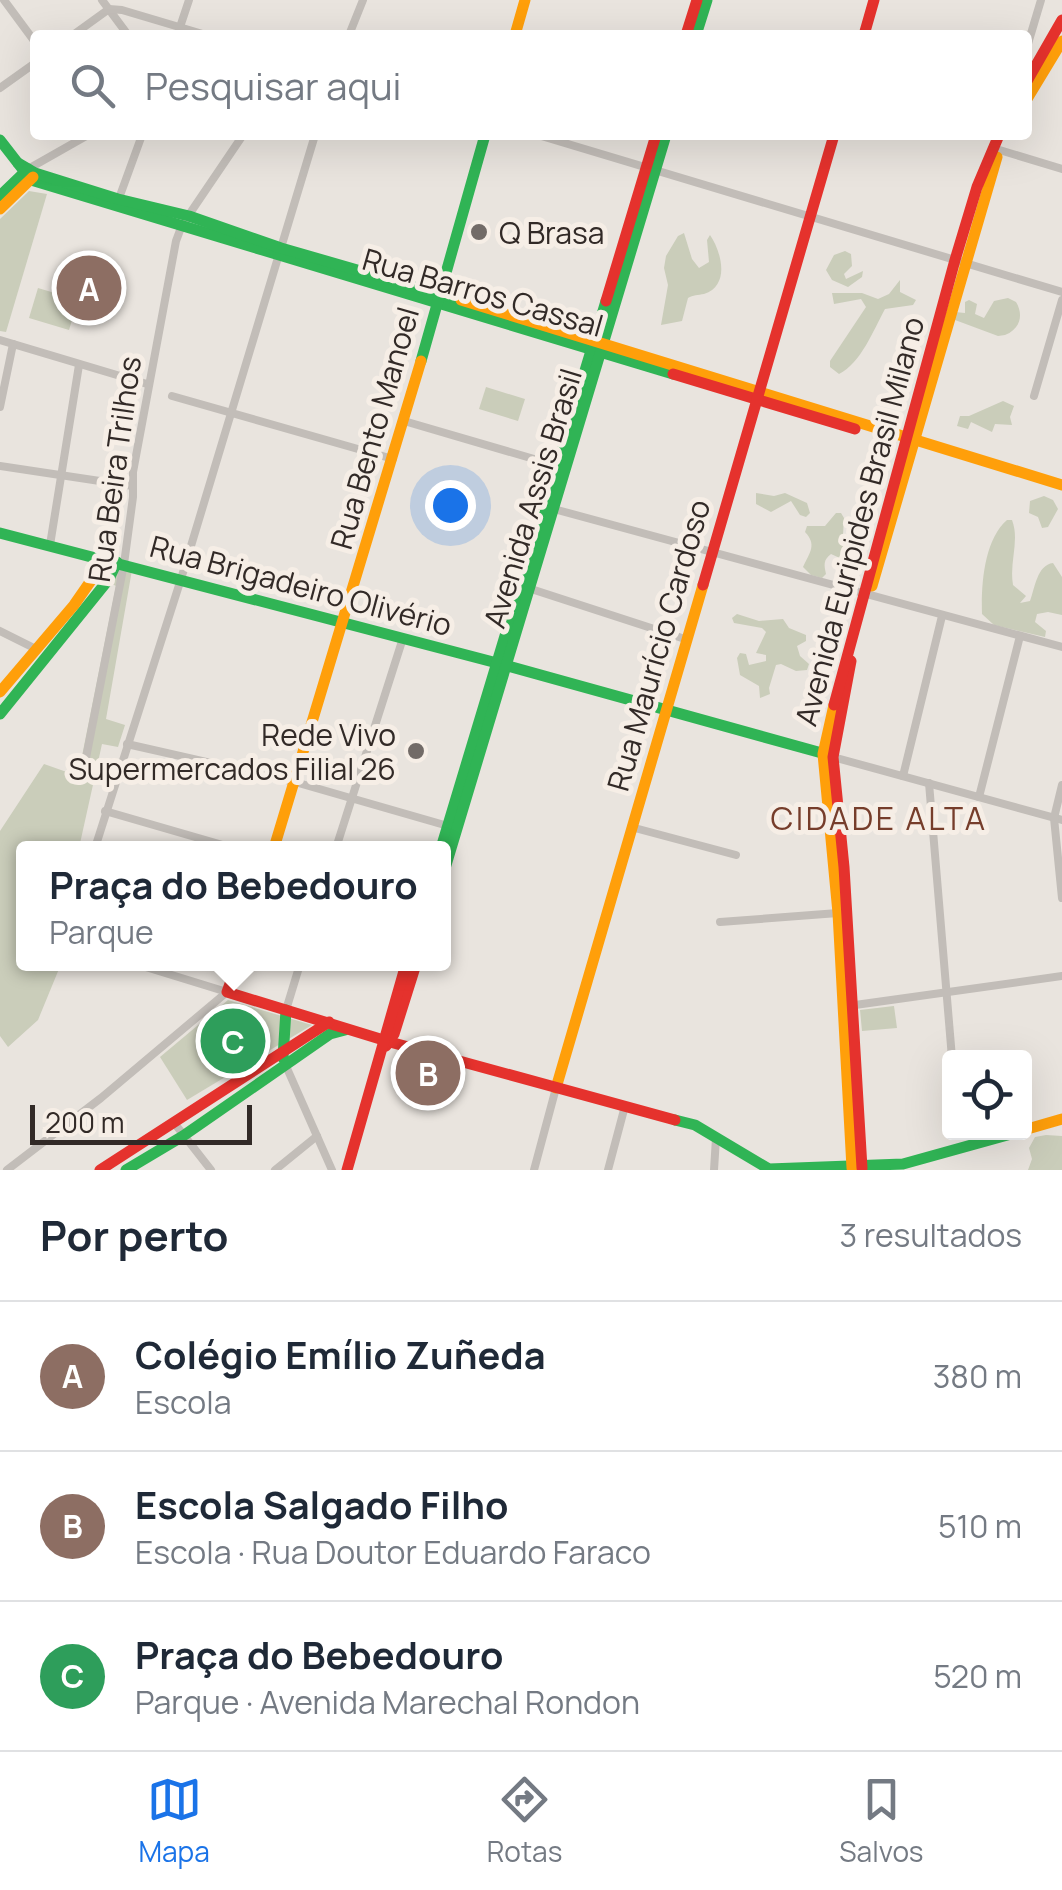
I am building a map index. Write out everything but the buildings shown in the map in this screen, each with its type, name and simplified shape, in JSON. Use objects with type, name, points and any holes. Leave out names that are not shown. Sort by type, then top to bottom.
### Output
[{"type":"street","points":[[4,0],[30,35]]},
{"type":"street","points":[[102,0],[124,30]]},
{"type":"street","points":[[180,27],[189,0]]},
{"type":"street","points":[[351,30],[363,0]]},
{"type":"street","points":[[516,30],[525,0]]},
{"type":"street","points":[[687,30],[695,0]]},
{"type":"street","points":[[697,30],[706,0]]},
{"type":"street","points":[[865,30],[874,0]]},
{"type":"street","points":[[1032,31],[1041,0]]},
{"type":"street","points":[[80,30],[109,8],[123,5],[190,30]]},
{"type":"street","points":[[1032,74],[1062,20]]},
{"type":"street","points":[[1032,74],[1062,41]]},
{"type":"street","points":[[0,88],[30,67]]},
{"type":"street","points":[[0,140],[27,172]]},
{"type":"street","points":[[0,196],[42,161],[79,140]]},
{"type":"street","points":[[117,204],[140,140]]},
{"type":"street","name":"Rua Beira Trilhos","points":[[84,768],[147,384],[176,241],[240,140]]},
{"type":"street","points":[[96,841],[181,579],[313,140]]},
{"type":"street","name":"Rua Bento Manoel","points":[[276,841],[404,421],[484,140]]},
{"type":"street","points":[[555,140],[1062,292]]},
{"type":"street","name":"Avenida Assis Brasil","points":[[651,169],[655,140]]},
{"type":"street","name":"Avenida Assis Brasil","points":[[450,841],[651,169],[664,140]]},
{"type":"street","name":"Rua Maurício Cardoso","points":[[534,1170],[833,140]]},
{"type":"street","name":"Avenida Euripides Brasil Milano","points":[[857,1168],[839,867],[828,755],[847,661],[912,442],[959,261],[1000,140]]},
{"type":"street","points":[[996,148],[1062,169]]},
{"type":"street","points":[[0,209],[27,172]]},
{"type":"street","name":"Rua Barros Cassal","points":[[27,172],[279,253],[1062,485]]},
{"type":"street","points":[[1034,396],[1062,300]]},
{"type":"street","points":[[0,340],[147,384]]},
{"type":"street","points":[[0,407],[13,344]]},
{"type":"street","points":[[50,546],[79,365]]},
{"type":"street","points":[[172,396],[393,458]]},
{"type":"street","points":[[404,421],[562,467]]},
{"type":"street","points":[[0,466],[133,486]]},
{"type":"street","points":[[550,508],[1062,648]]},
{"type":"street","name":"Rua Brigadeiro Olivério","points":[[0,533],[502,664],[1058,819]]},
{"type":"street","points":[[0,714],[62,629],[109,579],[116,562]]},
{"type":"street","points":[[525,587],[685,639]]},
{"type":"street","points":[[903,776],[942,616]]},
{"type":"street","points":[[0,692],[36,649],[62,629]]},
{"type":"street","points":[[0,631],[36,649]]},
{"type":"street","points":[[979,797],[1020,636]]},
{"type":"street","points":[[338,841],[402,638]]},
{"type":"street","points":[[127,744],[295,782],[453,828]]},
{"type":"street","points":[[929,783],[951,1050]]},
{"type":"street","points":[[1062,785],[1058,819],[1062,898]]},
{"type":"street","points":[[104,811],[209,841]]},
{"type":"street","points":[[631,827],[736,855]]},
{"type":"street","name":"Avenida Assis Brasil","points":[[445,841],[453,828]]},
{"type":"street","name":"Avenida Euripides Brasil Milano","points":[[839,867],[838,913],[845,964]]},
{"type":"street","points":[[720,922],[838,913]]},
{"type":"street","points":[[159,971],[329,1022],[385,1044],[695,1125],[767,1170],[904,1167],[995,1140]]},
{"type":"street","points":[[7,1170],[228,992],[234,971]]},
{"type":"street","points":[[298,971],[286,1010],[284,1061],[332,1170]]},
{"type":"street","points":[[403,988],[405,971]]},
{"type":"street","points":[[346,1170],[403,988],[412,971]]},
{"type":"street","points":[[848,1006],[1062,976]]},
{"type":"street","points":[[126,1170],[184,1136],[329,1022]]},
{"type":"street","points":[[100,1170],[330,1034],[353,1030]]},
{"type":"street","points":[[608,1170],[625,1106]]},
{"type":"street","points":[[1032,1129],[1062,1119]]},
{"type":"street","points":[[175,1124],[211,1170]]},
{"type":"street","points":[[275,1170],[317,1136]]},
{"type":"street","points":[[714,1170],[716,1138]]},
{"type":"street","points":[[961,1140],[962,1150]]},
{"type":"green space","points":[[29,191],[47,194],[6,332],[0,331],[0,219]]},
{"type":"green space","points":[[684,233],[699,268],[709,262],[710,235],[720,258],[721,276],[712,290],[688,298],[682,321],[661,325],[668,285],[666,256]]},
{"type":"green space","points":[[845,251],[851,254],[852,266],[844,274],[846,279],[863,271],[862,277],[848,287],[832,280],[826,270],[834,255]]},
{"type":"green space","points":[[900,280],[900,292],[916,300],[913,305],[885,309],[860,354],[839,374],[830,367],[830,361],[866,307],[861,299],[834,304],[832,293],[862,293],[878,299],[889,294]]},
{"type":"green space","points":[[38,288],[78,300],[69,330],[29,318]]},
{"type":"green space","points":[[1008,298],[1016,302],[1020,317],[1014,329],[1005,335],[998,336],[953,316],[955,312],[965,313],[965,302],[969,300],[977,304],[975,314],[984,318],[994,301]]},
{"type":"green space","points":[[486,387],[525,399],[518,421],[479,409]]},
{"type":"green space","points":[[1003,401],[1014,406],[1012,425],[995,424],[992,432],[971,422],[968,429],[957,426],[960,416]]},
{"type":"green space","points":[[756,493],[785,493],[807,503],[810,513],[806,517],[800,515],[791,501],[771,512],[756,504]]},
{"type":"green space","points":[[1044,496],[1053,500],[1058,509],[1048,527],[1042,528],[1038,517],[1029,513],[1030,501]]},
{"type":"green space","points":[[836,513],[844,518],[843,535],[854,534],[855,540],[842,559],[828,556],[822,578],[811,575],[803,567],[811,549],[807,526],[825,526]]},
{"type":"green space","points":[[1007,520],[1012,520],[1015,536],[1013,585],[1026,596],[1020,603],[1030,601],[1043,568],[1053,563],[1062,577],[1062,615],[1037,614],[1035,622],[1046,631],[1045,637],[994,625],[982,614],[983,577],[989,551]]},
{"type":"green space","points":[[118,567],[132,570],[106,719],[125,725],[118,747],[102,744],[81,841],[16,841],[16,971],[58,971],[38,1020],[8,1047],[0,1036],[0,831],[44,764],[78,776],[116,586],[110,583]]},
{"type":"green space","points":[[737,614],[759,621],[783,619],[789,628],[806,635],[806,641],[797,646],[800,656],[809,664],[807,670],[776,665],[770,694],[760,698],[759,686],[740,675],[737,658],[740,653],[746,654],[749,665],[766,661],[766,655],[756,653],[766,632],[734,623],[732,618]]},
{"type":"green space","points":[[228,1000],[312,1025],[187,1100],[160,1057]]},
{"type":"green space","points":[[894,1006],[897,1028],[862,1031],[860,1010]]},
{"type":"green space","points":[[1062,1136],[1062,1170],[1028,1170],[1032,1159],[1029,1148],[1035,1137]]},
{"type":"traffic: fast","points":[[698,30],[707,0]]},
{"type":"traffic: fast","points":[[0,140],[31,180],[673,374]]},
{"type":"traffic: fast","points":[[421,361],[484,140]]},
{"type":"traffic: fast","points":[[451,848],[664,140]]},
{"type":"traffic: fast","points":[[18,163],[35,173],[118,199],[189,216],[281,248],[461,300]]},
{"type":"traffic: fast","points":[[0,196],[28,169]]},
{"type":"traffic: fast","points":[[443,841],[606,301]]},
{"type":"traffic: fast","points":[[0,533],[829,755]]},
{"type":"traffic: fast","points":[[0,714],[109,579],[117,562]]},
{"type":"traffic: fast","points":[[283,1058],[286,1010]]},
{"type":"traffic: fast","points":[[126,1170],[183,1136],[330,1034],[345,1030]]},
{"type":"traffic: fast","points":[[675,1120],[695,1125],[769,1169],[903,1164],[989,1140]]},
{"type":"traffic: slow","points":[[516,30],[525,0]]},
{"type":"traffic: slow","points":[[1032,91],[1062,41]]},
{"type":"traffic: slow","points":[[872,586],[997,157]]},
{"type":"traffic: slow","points":[[0,209],[33,177]]},
{"type":"traffic: slow","points":[[461,300],[1062,485]]},
{"type":"traffic: slow","points":[[276,841],[421,361]]},
{"type":"traffic: slow","points":[[0,692],[74,605],[106,559]]},
{"type":"traffic: slow","points":[[556,1088],[703,585]]},
{"type":"traffic: slow","points":[[834,705],[823,754],[838,913],[852,1168]]},
{"type":"traffic: slow","points":[[1032,1128],[1062,1119]]},
{"type":"traffic: jam","points":[[688,30],[697,0]]},
{"type":"traffic: jam","points":[[865,30],[874,0]]},
{"type":"traffic: jam","points":[[1032,72],[1062,20]]},
{"type":"traffic: jam","points":[[606,301],[654,140]]},
{"type":"traffic: jam","points":[[703,585],[833,140]]},
{"type":"traffic: jam","points":[[834,705],[955,260],[977,187],[997,140]]},
{"type":"traffic: jam","points":[[673,374],[855,429]]},
{"type":"traffic: jam","points":[[851,661],[833,757],[844,867],[862,1168]]},
{"type":"traffic: jam","points":[[234,971],[227,992],[390,1042],[675,1120]]},
{"type":"traffic: jam","points":[[347,1170],[404,971]]},
{"type":"traffic: jam","points":[[386,1046],[394,1034],[414,971]]},
{"type":"traffic: jam","points":[[100,1170],[329,1022]]},
{"type":"place","name":"Q Brasa","points":[[479,232]]},
{"type":"place","name":"Colégio Emílio Zuñeda","points":[[89,288]]},
{"type":"place","name":"Rede Vivo Supermercados Filial 26","points":[[416,751]]},
{"type":"place","name":"Praça do Bebedouro","points":[[233,1041]]},
{"type":"place","name":"Escola Salgado Filho","points":[[428,1073]]},
{"type":"district","name":"CIDADE ALTA","points":[[879,818]]}]
